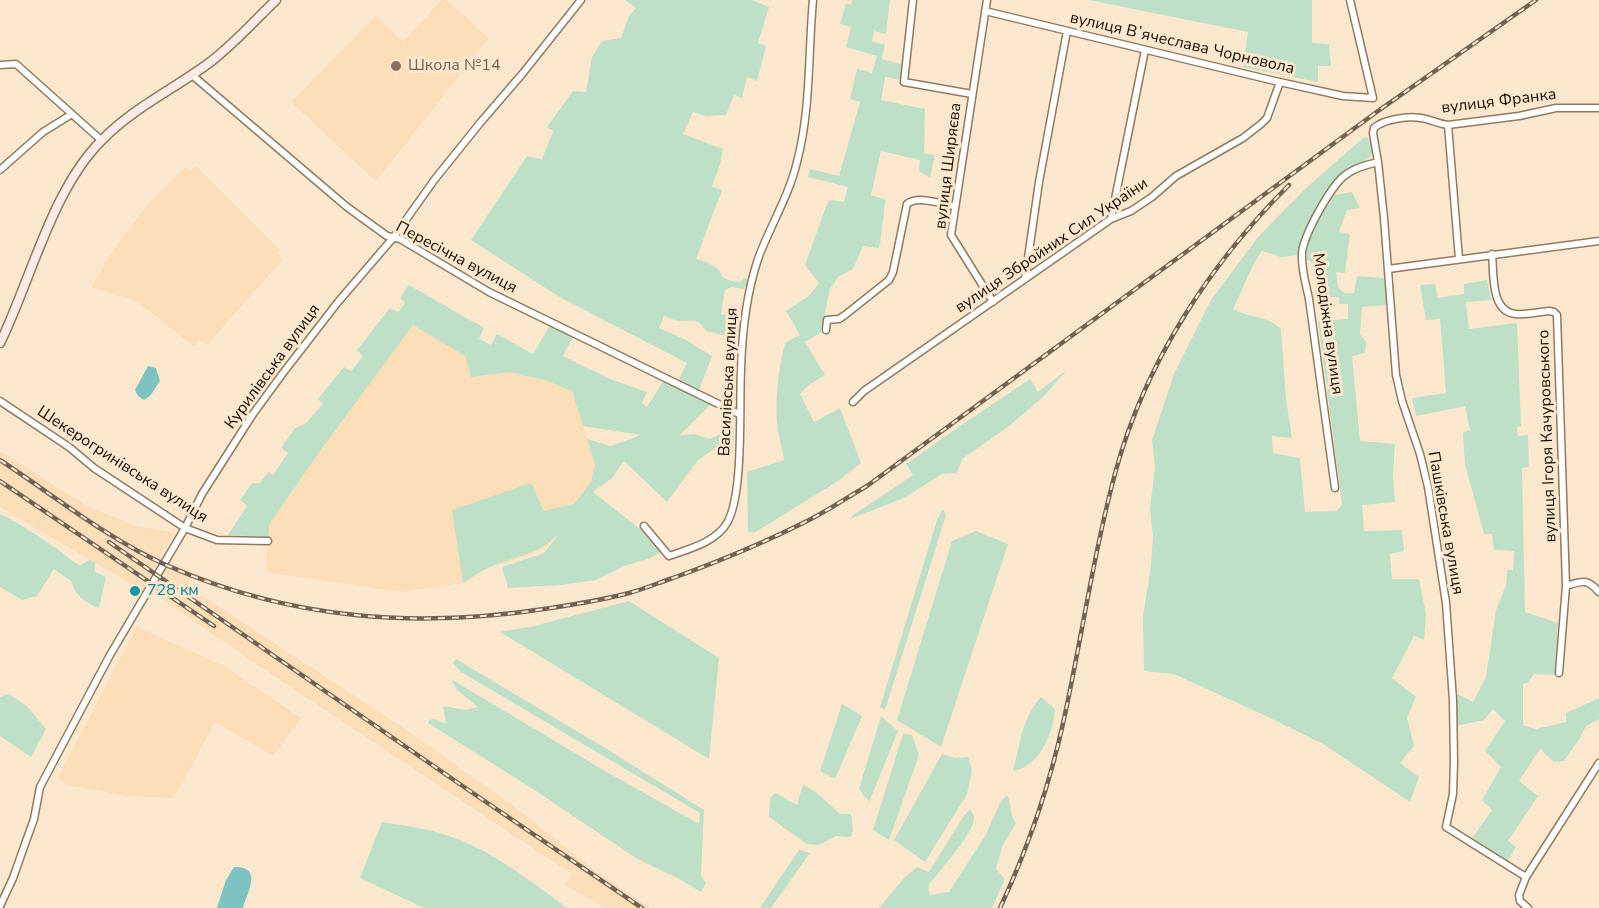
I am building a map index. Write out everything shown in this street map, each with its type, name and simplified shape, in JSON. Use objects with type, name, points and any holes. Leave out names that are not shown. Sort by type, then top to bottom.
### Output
[{"type":"street","points":[[0,343],[59,201],[101,140],[138,110],[212,61],[252,26],[276,0]]},
{"type":"street","name":"Курилівська вулиця","points":[[0,906],[26,844],[40,787],[110,655],[185,528],[202,494],[253,414],[338,302],[393,238],[435,178],[581,0]]},
{"type":"street","name":"Василівська вулиця","points":[[644,526],[669,556],[699,545],[721,532],[732,511],[738,476],[742,334],[748,294],[759,258],[783,204],[797,164],[808,99],[813,0]]},
{"type":"street","name":"вулиця Ширяєва","points":[[913,0],[904,82],[972,94]]},
{"type":"street","name":"вулиця Ширяєва","points":[[987,0],[951,235],[993,302]]},
{"type":"street","name":"вулиця Вʼячеслава Чорновола","points":[[985,11],[1280,82],[1344,96],[1373,98],[1350,0]]},
{"type":"street","points":[[1025,279],[1039,182],[1067,32]]},
{"type":"street","points":[[1111,219],[1145,50]]},
{"type":"street","points":[[0,65],[16,64],[101,140]]},
{"type":"street","name":"Пересічна вулиця","points":[[192,75],[347,207],[387,236],[400,239],[497,296],[739,414]]},
{"type":"street","name":"вулиця Збройних Сил України","points":[[853,402],[864,391],[1111,219],[1131,212],[1176,176],[1243,138],[1267,118],[1280,82]]},
{"type":"street","name":"вулиця Франка","points":[[1373,133],[1374,128],[1385,122],[1419,117],[1448,125],[1519,117],[1556,108],[1599,108]]},
{"type":"street","points":[[0,170],[43,132],[72,114]]},
{"type":"street","points":[[1448,125],[1459,259]]},
{"type":"street","name":"Пашківська вулиця","points":[[1373,133],[1378,162],[1396,375],[1428,487],[1446,603],[1453,700],[1454,762],[1452,794],[1446,827],[1526,877]]},
{"type":"street","name":"Молодіжна вулиця","points":[[1335,488],[1309,299],[1303,274],[1302,250],[1316,219],[1337,183],[1351,171],[1378,162]]},
{"type":"street","points":[[826,330],[827,320],[839,319],[889,280],[893,273],[907,204],[912,200],[954,206]]},
{"type":"street","points":[[1388,269],[1599,241]]},
{"type":"street","name":"вулиця Ігоря Качуровського","points":[[1492,254],[1498,302],[1509,313],[1518,315],[1549,311],[1557,315],[1566,586],[1559,673]]},
{"type":"street","name":"Шекерогринівська вулиця","points":[[0,401],[185,528],[217,540],[268,541]]},
{"type":"street","points":[[1566,586],[1582,581],[1591,583],[1599,592]]},
{"type":"street","points":[[1528,908],[1520,901],[1519,896],[1526,877],[1599,763]]},
{"type":"shaded area","name":"Школа №14","points":[[442,0],[446,0],[489,38],[376,181],[291,102],[376,16],[403,42]]},
{"type":"shaded area","points":[[196,166],[280,250],[277,253],[283,259],[207,345],[199,340],[194,346],[136,301],[91,287],[116,246],[146,207],[185,167],[190,171]]},
{"type":"shaded area","points":[[413,325],[465,356],[471,377],[510,372],[547,381],[572,391],[600,479],[547,546],[488,568],[463,583],[401,592],[266,572],[270,523]]},
{"type":"shaded area","points":[[0,451],[85,505],[135,526],[175,533],[159,557],[195,573],[186,585],[414,735],[512,805],[594,870],[650,908],[606,908],[564,885],[572,874],[152,592],[144,602],[127,592],[131,584],[0,507]]},
{"type":"shaded area","points":[[137,627],[224,666],[301,718],[273,756],[215,722],[174,798],[128,796],[66,785],[58,777]]},
{"type":"green space","points":[[625,0],[752,0],[769,7],[758,43],[766,46],[757,81],[747,77],[742,98],[734,95],[726,115],[706,116],[693,112],[683,134],[723,149],[712,187],[722,190],[696,259],[707,262],[728,280],[741,282],[744,278],[747,279],[747,284],[743,289],[732,287],[725,290],[721,314],[740,319],[739,339],[706,331],[697,322],[679,321],[664,316],[659,328],[686,340],[712,356],[699,390],[679,379],[687,363],[561,298],[471,240],[527,156],[542,159],[553,131],[547,127],[573,91],[586,92],[592,57],[602,41],[621,38],[629,16],[636,8]]},
{"type":"green space","points":[[852,0],[890,0],[886,34],[874,31],[872,41],[885,45],[882,59],[904,65],[901,80],[885,77],[881,100],[925,109],[924,153],[935,155],[930,178],[919,171],[920,160],[881,151],[871,195],[886,200],[879,248],[863,246],[853,269],[838,277],[830,289],[821,332],[805,342],[825,375],[800,394],[814,422],[840,408],[861,463],[838,481],[754,533],[748,531],[747,472],[784,460],[777,421],[779,376],[785,343],[800,335],[786,311],[809,296],[819,283],[805,265],[828,201],[844,202],[848,187],[808,177],[810,169],[839,176],[860,102],[850,99],[857,69],[872,73],[877,56],[846,47],[851,27],[840,24],[846,3],[851,5]]},
{"type":"green space","points":[[1089,0],[1312,0],[1312,43],[1329,44],[1331,66],[1318,66],[1318,82],[1243,67],[1248,32]]},
{"type":"green space","points":[[1367,137],[1372,146],[1371,155],[1366,161],[1344,173],[1329,190],[1311,223],[1298,255],[1281,257],[1262,251],[1233,309],[1265,319],[1281,329],[1286,399],[1292,438],[1272,436],[1273,453],[1300,458],[1305,512],[1337,511],[1342,504],[1318,321],[1348,319],[1348,304],[1339,304],[1339,297],[1319,297],[1311,261],[1307,260],[1307,252],[1316,226],[1334,195],[1352,192],[1360,208],[1347,210],[1339,232],[1350,234],[1345,273],[1336,272],[1338,287],[1344,293],[1354,293],[1357,276],[1384,278],[1387,305],[1362,307],[1360,334],[1366,342],[1365,353],[1352,356],[1360,441],[1395,444],[1393,475],[1395,502],[1362,505],[1364,531],[1402,530],[1404,551],[1390,554],[1392,579],[1419,579],[1426,614],[1424,640],[1414,636],[1392,678],[1416,697],[1407,718],[1414,746],[1400,763],[1419,777],[1410,802],[1323,744],[1174,674],[1144,671],[1143,617],[1153,536],[1150,509],[1155,467],[1152,440],[1174,374],[1211,300],[1258,237],[1305,189],[1363,138]]},
{"type":"green space","points":[[1487,280],[1491,300],[1466,302],[1469,329],[1517,323],[1521,426],[1517,427],[1518,436],[1528,435],[1529,467],[1522,468],[1525,612],[1558,623],[1555,675],[1534,674],[1528,683],[1523,684],[1523,725],[1536,729],[1566,722],[1566,713],[1599,698],[1599,719],[1586,726],[1564,761],[1554,762],[1540,749],[1519,781],[1538,796],[1508,841],[1516,847],[1508,861],[1472,838],[1492,810],[1482,800],[1501,767],[1485,751],[1505,721],[1493,709],[1484,720],[1457,726],[1454,692],[1473,702],[1486,677],[1496,610],[1506,585],[1507,570],[1513,570],[1514,551],[1494,550],[1492,534],[1484,534],[1465,464],[1463,433],[1470,430],[1465,406],[1416,416],[1412,398],[1446,393],[1440,319],[1426,320],[1420,285],[1435,284],[1438,298],[1464,294],[1464,284]]},
{"type":"green space","points":[[409,285],[484,328],[479,339],[491,345],[497,334],[533,354],[552,322],[575,333],[563,356],[610,379],[647,392],[642,403],[647,407],[664,380],[712,403],[680,435],[695,434],[709,439],[734,428],[732,453],[717,447],[698,460],[667,502],[624,461],[612,478],[593,492],[640,529],[661,552],[596,580],[561,585],[508,588],[502,567],[544,553],[559,534],[542,547],[488,568],[463,583],[452,510],[531,483],[544,511],[574,504],[591,482],[595,465],[587,439],[611,446],[641,435],[583,426],[572,391],[547,381],[510,372],[471,377],[465,356],[413,325],[270,523],[268,537],[228,535],[247,506],[240,500],[252,483],[260,483],[268,472],[273,475],[288,453],[281,448],[295,428],[305,424],[323,404],[318,399],[344,367],[351,371],[363,356],[357,350],[390,308],[398,312],[405,303],[400,298]]},
{"type":"green space","points":[[1067,370],[1043,397],[1008,427],[962,459],[957,473],[942,474],[904,498],[850,519],[913,475],[906,464],[960,426],[1030,379],[1038,392]]},
{"type":"green space","points":[[943,509],[946,515],[885,710],[880,707],[937,520]]},
{"type":"green space","points":[[0,514],[29,530],[80,565],[90,560],[95,562],[95,572],[106,577],[99,608],[82,598],[75,591],[72,582],[54,569],[37,596],[22,600],[0,587]]},
{"type":"green space","points":[[976,531],[1008,544],[941,747],[897,720],[952,541]]},
{"type":"green space","points":[[629,601],[719,658],[709,759],[500,632],[534,626]]},
{"type":"green space","points":[[456,659],[704,810],[701,876],[706,883],[701,892],[636,858],[428,723],[429,720],[434,719],[446,724],[443,706],[466,710],[478,707],[457,690],[451,679],[699,824],[700,813],[461,672],[453,663]]},
{"type":"green space","points":[[9,694],[28,707],[46,729],[31,757],[0,736],[0,697]]},
{"type":"green space","points":[[1041,697],[1055,709],[1052,728],[1037,756],[1022,768],[1013,771],[1026,722]]},
{"type":"green space","points":[[842,704],[862,716],[835,779],[820,771]]},
{"type":"green space","points":[[881,716],[898,731],[869,802],[859,789]]},
{"type":"green space","points":[[903,734],[912,735],[919,755],[889,840],[873,830]]},
{"type":"green space","points":[[942,754],[955,758],[968,757],[972,770],[967,794],[925,862],[894,840]]},
{"type":"green space","points":[[803,784],[817,793],[840,814],[851,814],[853,830],[851,837],[836,836],[819,845],[807,844],[769,817],[770,798],[775,793],[797,805]]},
{"type":"green space","points":[[1007,795],[1016,823],[1002,847],[996,869],[1005,879],[992,908],[879,908],[905,877],[917,867],[929,872],[970,809],[974,818],[968,833],[928,886],[930,895],[949,892],[985,836],[1001,801]]},
{"type":"green space","points":[[382,822],[430,830],[472,845],[537,885],[567,908],[424,908],[360,878]]},
{"type":"green space","points":[[799,850],[810,853],[771,908],[760,908]]},
{"type":"water","points":[[148,366],[156,368],[160,381],[150,396],[144,400],[135,390]]},
{"type":"water","points":[[234,867],[249,871],[251,876],[250,888],[243,908],[217,908],[226,880]]},
{"type":"railway","points":[[0,460],[102,530],[166,565],[213,584],[260,598],[307,608],[355,615],[452,618],[551,608],[600,600],[635,591],[708,565],[760,543],[811,519],[867,486],[1378,111],[1536,0]]},
{"type":"railway","points":[[1000,908],[1029,839],[1052,768],[1101,531],[1116,470],[1129,430],[1163,353],[1184,316],[1207,281],[1233,248],[1289,185]]},
{"type":"railway","points":[[0,481],[214,626]]},
{"type":"railway","points":[[109,542],[642,908]]},
{"type":"place","name":"Школа №14","points":[[396,66]]},
{"type":"place","name":"728 км","points":[[135,591]]}]
